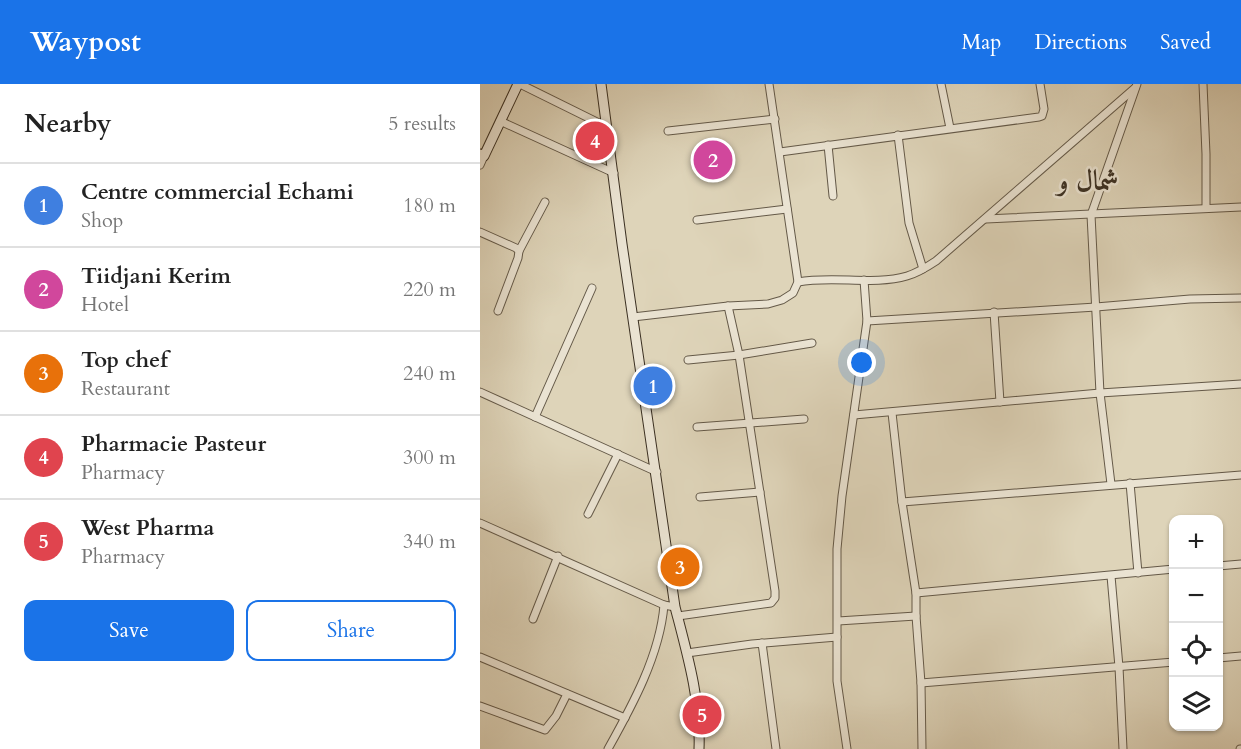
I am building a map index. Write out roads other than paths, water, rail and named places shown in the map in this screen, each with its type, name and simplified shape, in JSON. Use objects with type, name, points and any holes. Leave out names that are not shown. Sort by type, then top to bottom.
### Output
[{"type":"street","points":[[480,165],[482,155],[519,84],[607,126]]},
{"type":"street","points":[[601,84],[676,611],[687,653],[698,712],[699,749]]},
{"type":"street","points":[[633,317],[728,306],[768,304],[782,300],[793,293],[798,282],[769,84]]},
{"type":"street","points":[[941,84],[950,128]]},
{"type":"street","points":[[780,152],[1042,116],[1044,109],[1040,84]]},
{"type":"street","points":[[1203,84],[1206,208]]},
{"type":"street","points":[[1111,484],[1100,393],[1092,215],[1136,86]]},
{"type":"street","points":[[798,282],[813,279],[891,279],[908,276],[923,269],[936,261],[985,219],[1136,86]]},
{"type":"street","points":[[668,131],[775,119]]},
{"type":"street","points":[[500,121],[614,173]]},
{"type":"street","points":[[898,135],[909,223],[923,269]]},
{"type":"street","points":[[828,145],[833,196]]},
{"type":"street","points":[[498,311],[519,251],[545,202]]},
{"type":"street","points":[[985,219],[1241,207]]},
{"type":"street","points":[[697,220],[787,209]]},
{"type":"street","points":[[480,232],[519,251]]},
{"type":"street","points":[[847,749],[837,681],[837,549],[842,496],[867,321],[864,280]]},
{"type":"street","points":[[535,417],[592,288]]},
{"type":"street","points":[[867,321],[1190,299],[1241,298]]},
{"type":"street","points":[[480,523],[558,556],[676,611],[771,603],[776,591],[739,355],[728,306]]},
{"type":"street","points":[[994,312],[1000,402]]},
{"type":"street","points":[[688,360],[739,355],[812,343]]},
{"type":"street","points":[[854,415],[1100,393],[1241,384]]},
{"type":"street","points":[[480,392],[657,472]]},
{"type":"street","points":[[892,413],[902,502],[916,593],[922,749]]},
{"type":"street","points":[[697,427],[804,419]]},
{"type":"street","points":[[588,514],[618,454]]},
{"type":"street","points":[[902,502],[1241,475]]},
{"type":"street","points":[[1130,483],[1138,573]]},
{"type":"street","points":[[700,497],[760,492]]},
{"type":"street","points":[[533,619],[558,556]]},
{"type":"street","points":[[1223,566],[1241,564]]},
{"type":"street","points":[[916,593],[1169,570]]},
{"type":"street","points":[[1111,576],[1123,749]]},
{"type":"street","points":[[608,749],[625,718],[656,649],[662,629],[664,605]]},
{"type":"street","points":[[838,621],[916,616]]},
{"type":"street","points":[[687,653],[762,643],[837,637]]},
{"type":"street","points":[[762,643],[776,749]]},
{"type":"street","points":[[1223,658],[1241,656]]},
{"type":"street","points":[[480,657],[625,718]]},
{"type":"street","points":[[921,683],[1169,662]]},
{"type":"street","points":[[480,706],[545,730],[556,716],[567,694]]},
{"type":"place","name":"Pharmacie Pasteur","points":[[595,141]]},
{"type":"place","name":"Tiidjani Kerim","points":[[713,160]]},
{"type":"place","name":"Centre commercial Echami","points":[[653,386]]},
{"type":"place","name":"Top chef","points":[[680,567]]},
{"type":"place","name":"West Pharma","points":[[702,715]]},
{"type":"district","name":"شمال و","points":[[1088,181]]}]
